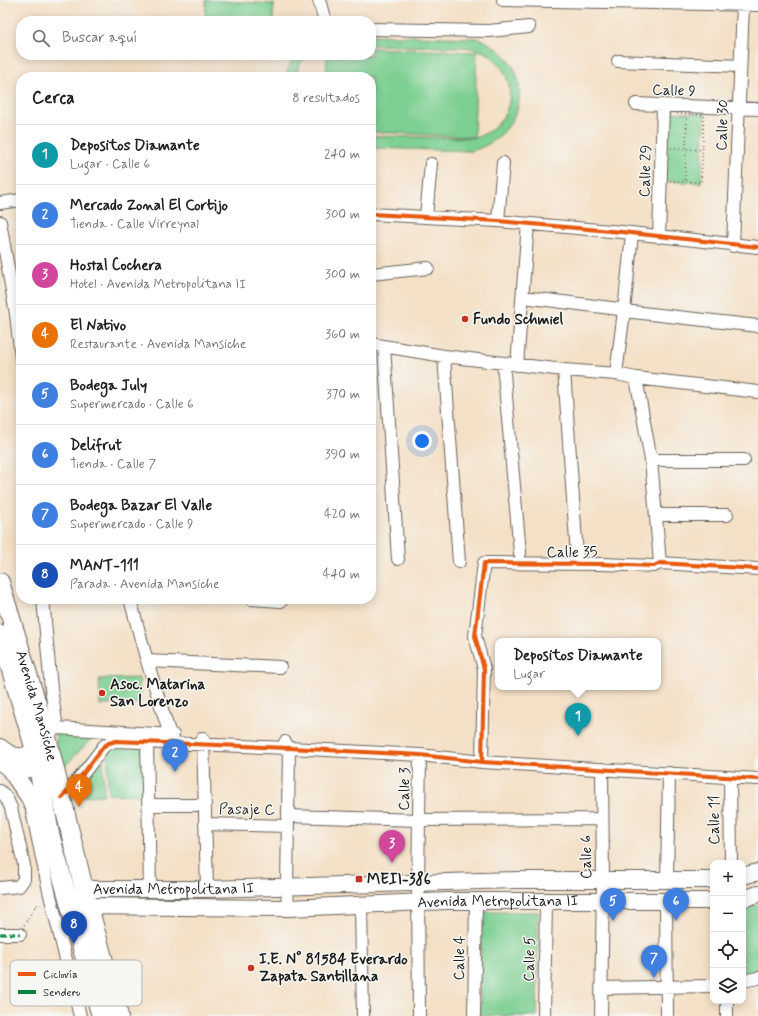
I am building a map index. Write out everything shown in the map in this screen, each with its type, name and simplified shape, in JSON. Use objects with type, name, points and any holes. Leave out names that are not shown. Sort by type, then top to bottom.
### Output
[{"type":"highway","name":"Avenida Mansiche","points":[[0,582],[5,616],[62,797],[84,889],[104,960]]},
{"type":"highway","name":"Avenida Mansiche","points":[[0,634],[46,748],[50,834],[85,960]]},
{"type":"highway","points":[[5,766],[29,796],[50,834]]},
{"type":"highway","name":"Avenida Mansiche","points":[[98,1006],[101,1016]]},
{"type":"highway","name":"Avenida Mansiche","points":[[116,1006],[119,1016]]},
{"type":"main road","points":[[0,747],[9,755],[17,756],[24,756],[46,748]]},
{"type":"main road","points":[[5,766],[30,769],[46,748]]},
{"type":"main road","points":[[746,875],[758,872]]},
{"type":"main road","name":"Avenida Metropolitana II","points":[[70,906],[84,889],[207,889],[517,880],[710,880]]},
{"type":"main road","points":[[746,898],[758,894]]},
{"type":"main road","name":"Avenida Metropolitana II","points":[[70,906],[288,908],[418,902],[546,902],[601,900],[710,901]]},
{"type":"street","points":[[319,0],[323,16]]},
{"type":"street","points":[[503,0],[758,5]]},
{"type":"street","name":"Calle 30","points":[[733,246],[742,5]]},
{"type":"street","points":[[376,29],[489,31],[529,27]]},
{"type":"street","points":[[618,61],[740,66]]},
{"type":"street","name":"Calle 9","points":[[636,104],[758,109]]},
{"type":"street","name":"Calle 29","points":[[659,237],[663,106]]},
{"type":"street","points":[[498,221],[504,163]]},
{"type":"street","points":[[426,217],[431,164]]},
{"type":"street","points":[[0,203],[16,201]]},
{"type":"street","points":[[376,214],[498,221],[758,248]]},
{"type":"street","points":[[0,222],[16,292]]},
{"type":"street","points":[[517,365],[528,224]]},
{"type":"street","points":[[616,374],[622,310],[632,234]]},
{"type":"street","points":[[376,273],[428,268]]},
{"type":"street","points":[[523,297],[758,326]]},
{"type":"street","points":[[376,345],[444,356],[517,365],[616,374],[636,378],[758,390]]},
{"type":"street","points":[[384,346],[398,559]]},
{"type":"street","points":[[444,356],[459,562]]},
{"type":"street","points":[[503,363],[520,553]]},
{"type":"street","points":[[564,370],[577,556]]},
{"type":"street","points":[[636,378],[651,460],[660,563]]},
{"type":"street","points":[[651,460],[744,460]]},
{"type":"street","points":[[656,515],[727,515]]},
{"type":"street","name":"Calle 35","points":[[482,762],[484,669],[475,636],[484,563],[654,566],[660,563],[758,569]]},
{"type":"street","points":[[44,604],[54,708],[46,748],[170,735],[203,741],[289,748],[420,754],[482,762],[758,779]]},
{"type":"street","points":[[131,604],[170,735]]},
{"type":"street","points":[[147,661],[280,667]]},
{"type":"street","points":[[62,797],[76,783],[104,746],[109,743],[116,741],[203,741]]},
{"type":"street","points":[[203,741],[207,889]]},
{"type":"street","points":[[147,742],[150,889]]},
{"type":"street","points":[[288,908],[289,748]]},
{"type":"street","name":"Calle 3","points":[[419,1016],[418,884],[420,754]]},
{"type":"street","name":"Calle 6","points":[[601,1016],[601,900],[603,880],[602,769]]},
{"type":"street","points":[[667,880],[669,773]]},
{"type":"street","name":"Calle 11","points":[[730,777],[731,860]]},
{"type":"street","points":[[0,791],[6,797],[11,808],[24,865],[24,879],[19,886],[0,888]]},
{"type":"street","points":[[29,796],[49,891],[66,960]]},
{"type":"street","points":[[149,805],[205,805]]},
{"type":"street","name":"Pasaje C","points":[[205,824],[288,821],[602,819]]},
{"type":"street","points":[[666,900],[667,1016]]},
{"type":"street","name":"Calle 4","points":[[474,1016],[476,902]]},
{"type":"street","name":"Calle 5","points":[[544,1016],[546,902]]},
{"type":"street","points":[[362,905],[363,1016]]},
{"type":"street","points":[[0,934],[20,934]]},
{"type":"street","points":[[746,981],[758,978]]},
{"type":"street","points":[[601,988],[710,986]]},
{"type":"street","points":[[727,1004],[727,1016]]},
{"type":"street","points":[[78,1006],[80,1016]]},
{"type":"path","points":[[669,113],[704,115],[701,182],[666,181],[668,148],[669,113]]},
{"type":"path","points":[[685,181],[687,114]]},
{"type":"path","points":[[668,148],[702,150]]},
{"type":"green space","points":[[206,0],[274,4],[273,16],[205,16]]},
{"type":"green space","points":[[376,35],[477,38],[499,50],[511,63],[518,78],[520,93],[517,108],[511,122],[501,135],[487,145],[471,151],[376,148],[376,136],[474,138],[491,130],[500,122],[506,112],[509,98],[508,82],[505,74],[497,61],[491,56],[479,50],[463,47],[376,45]]},
{"type":"green space","points":[[376,48],[477,52],[474,137],[376,132],[376,72],[326,72],[327,60],[376,60]]},
{"type":"green space","points":[[292,60],[303,60],[300,63],[297,72],[287,72]]},
{"type":"green space","points":[[668,112],[705,114],[701,183],[665,181]]},
{"type":"green space","points":[[139,678],[140,703],[100,705],[99,679]]},
{"type":"green space","points":[[55,733],[95,735],[60,771]]},
{"type":"green space","points":[[103,746],[104,795],[69,797],[65,782],[95,750]]},
{"type":"green space","points":[[108,746],[145,746],[147,795],[108,794]]},
{"type":"green space","points":[[758,904],[758,972],[746,974],[746,932],[746,907]]},
{"type":"green space","points":[[481,912],[538,912],[537,1016],[480,1016]]},
{"type":"marked path","points":[[0,934],[20,934]]},
{"type":"cycle path","points":[[376,214],[498,221],[622,232],[758,247]]},
{"type":"cycle path","points":[[482,762],[484,669],[475,636],[484,563],[654,566],[660,563],[758,569]]},
{"type":"cycle path","points":[[62,797],[76,783],[104,746],[116,741],[420,755],[482,762],[758,779]]},
{"type":"place","name":"Fundo Schmiel","points":[[465,319]]},
{"type":"place","name":"Asoc. Matarina San Lorenzo","points":[[102,693]]},
{"type":"place","name":"Depositos Diamante","points":[[578,736]]},
{"type":"place","name":"Mercado Zonal El Cortijo","points":[[175,772]]},
{"type":"place","name":"El Nativo","points":[[79,807]]},
{"type":"place","name":"Hostal Cochera","points":[[392,863]]},
{"type":"place","name":"MEII-386","points":[[359,879]]},
{"type":"place","name":"Bodega July","points":[[613,921]]},
{"type":"place","name":"Delifrut","points":[[676,921]]},
{"type":"place","name":"MANT-111","points":[[74,944]]},
{"type":"place","name":"I.E. N° 81584 Everardo Zapata Santillana","points":[[251,968]]},
{"type":"place","name":"Bodega Bazar El Valle","points":[[654,978]]}]
